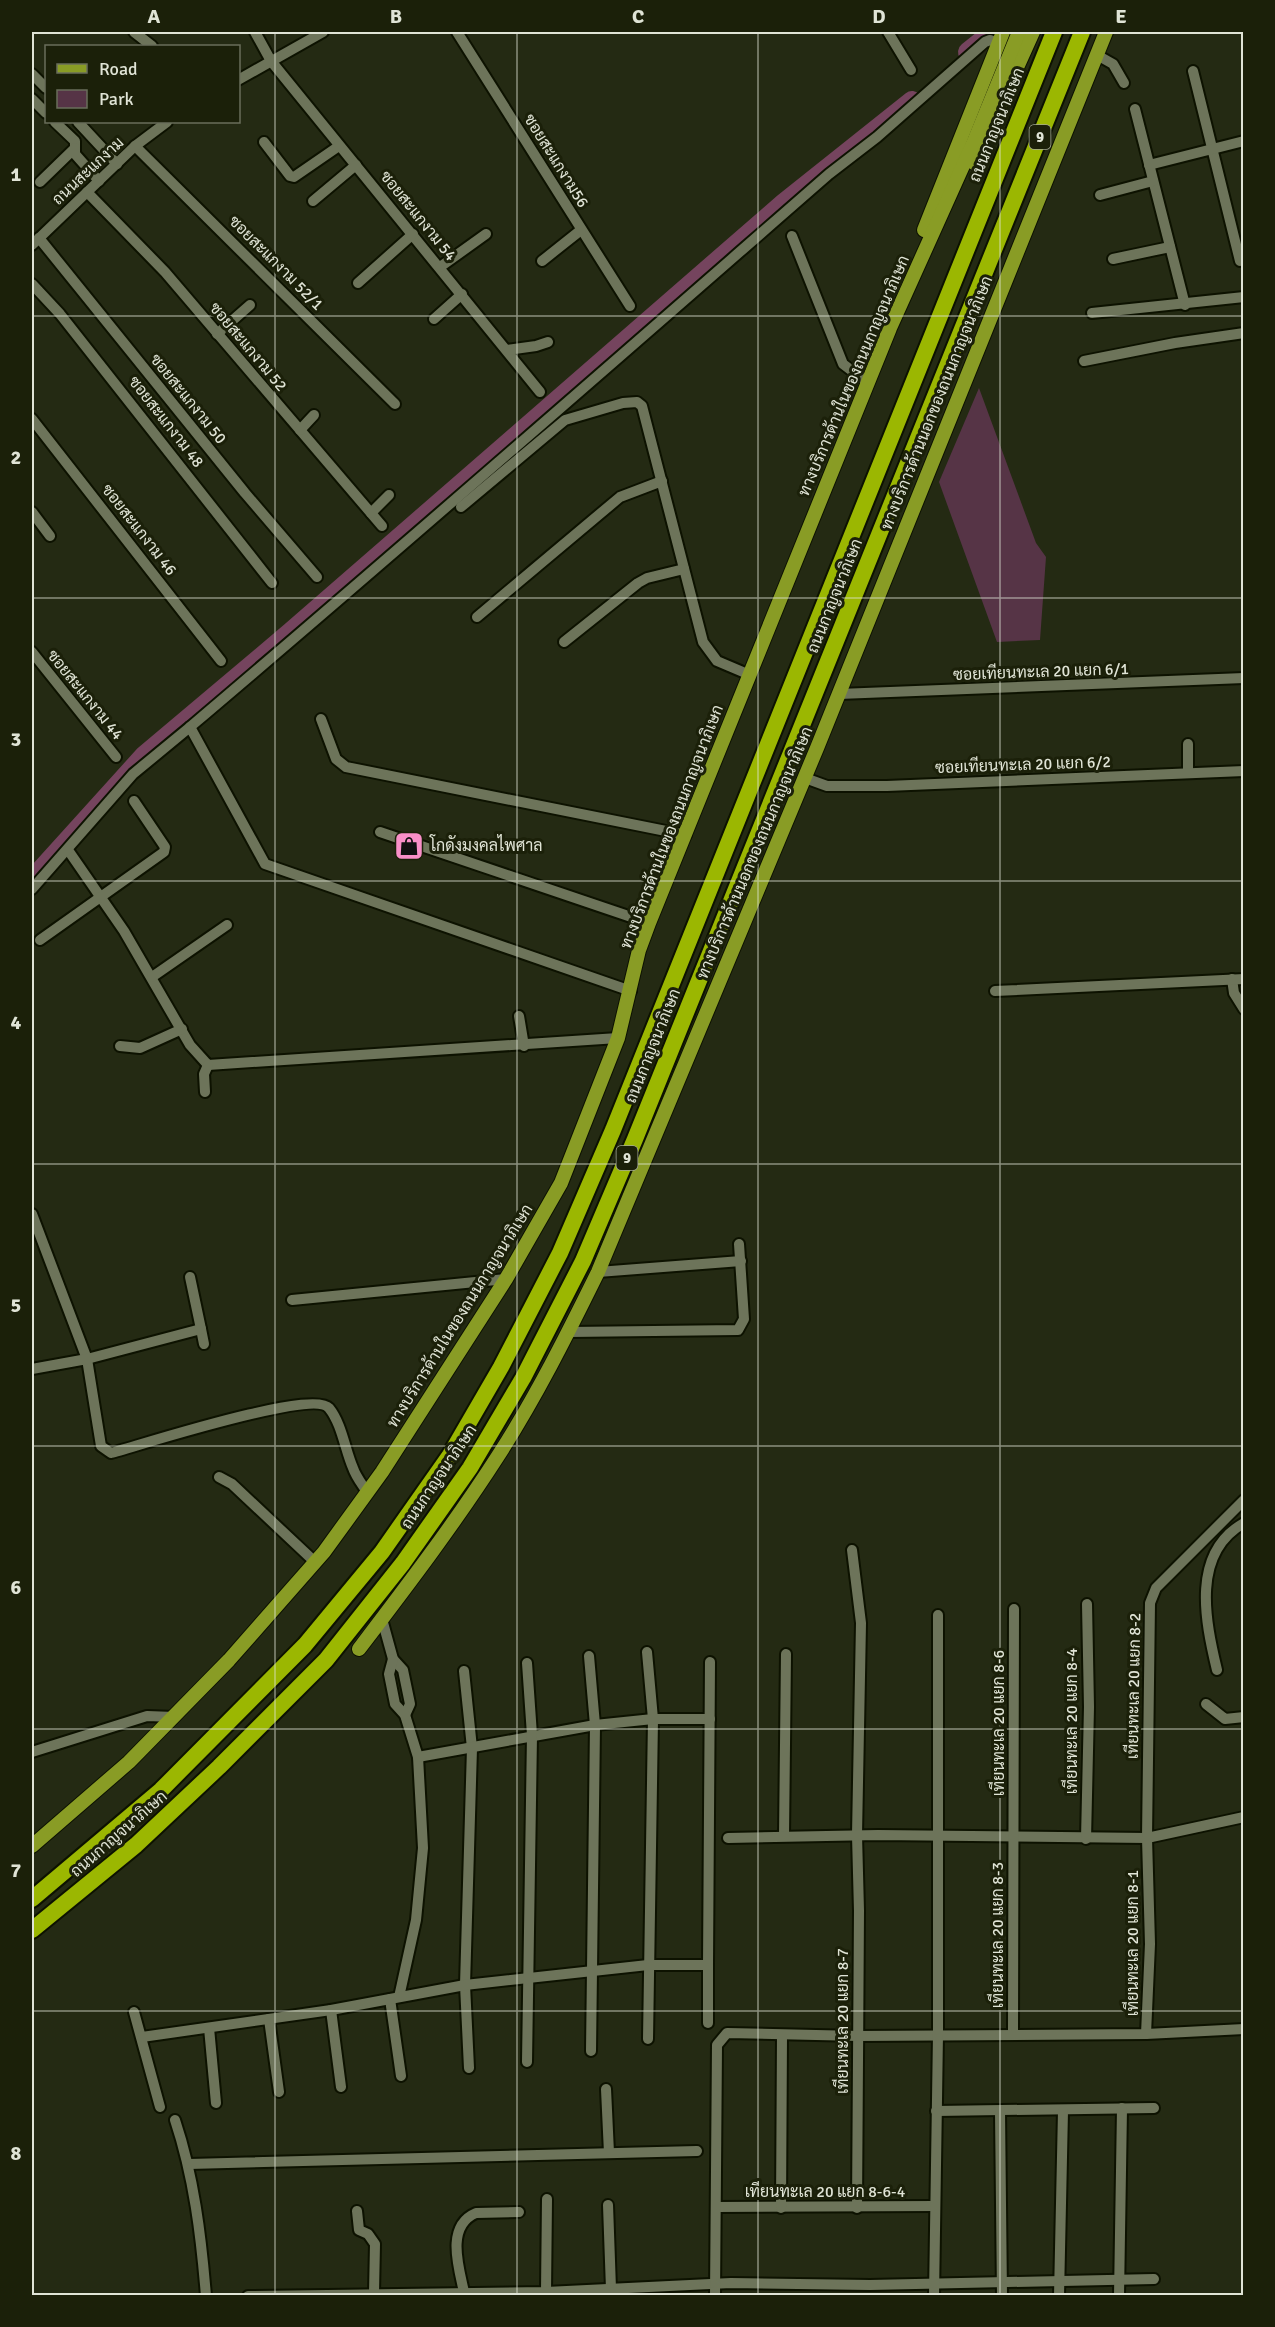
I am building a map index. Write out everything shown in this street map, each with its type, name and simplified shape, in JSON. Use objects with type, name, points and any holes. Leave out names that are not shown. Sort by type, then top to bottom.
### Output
[{"type":"highway","name":"ถนนกาญจนาภิเษก","points":[[32,1899],[161,1790],[305,1645],[388,1542],[450,1455],[501,1367],[560,1253],[613,1130],[1054,32]]},
{"type":"highway","name":"ถนนกาญจนาภิเษก","points":[[32,1930],[136,1845],[326,1660],[403,1563],[463,1477],[523,1378],[583,1261],[635,1139],[1082,32]]},
{"type":"main road","name":"ทางบริการด้านในของถนนกาญจนาภิเษก","points":[[32,1846],[129,1762],[174,1717],[229,1660],[315,1562],[367,1492],[506,1280],[561,1183],[618,1038],[639,950],[649,923],[867,383],[975,139],[1019,32]]},
{"type":"main road","points":[[890,328],[975,162],[1033,32]]},
{"type":"main road","name":"ทางบริการด้านนอกของถนนกาญจนาภิเษก","points":[[359,1649],[498,1455],[568,1332],[598,1272],[805,777],[1106,32]]},
{"type":"main road","points":[[890,328],[926,226],[1000,37]]},
{"type":"street","points":[[134,32],[151,45]]},
{"type":"street","name":"ซอยสะแกงาม 54","points":[[255,32],[271,61],[540,392]]},
{"type":"street","points":[[240,79],[323,32]]},
{"type":"street","name":"ซอยสะแกงาม56","points":[[457,32],[630,306]]},
{"type":"street","points":[[888,32],[911,70]]},
{"type":"street","points":[[32,889],[133,774],[554,417],[812,189],[877,137],[985,42],[1000,37]]},
{"type":"street","points":[[1097,55],[1113,64],[1124,83]]},
{"type":"street","points":[[1193,71],[1240,261]]},
{"type":"street","points":[[32,74],[45,87]]},
{"type":"street","points":[[32,99],[45,112]]},
{"type":"street","points":[[1135,109],[1185,305]]},
{"type":"street","points":[[56,123],[75,141],[75,154],[99,181]]},
{"type":"street","points":[[79,123],[117,164]]},
{"type":"street","name":"ถนนสะแกงาม","points":[[35,241],[135,146],[166,123]]},
{"type":"street","points":[[1149,165],[1244,141]]},
{"type":"street","points":[[264,142],[290,176],[294,177],[339,146]]},
{"type":"street","name":"ซอยสะแกงาม 52/1","points":[[135,146],[394,404]]},
{"type":"street","points":[[40,182],[75,148]]},
{"type":"street","points":[[313,201],[356,165]]},
{"type":"street","points":[[1100,195],[1152,181]]},
{"type":"street","name":"ซอยสะแกงาม 52","points":[[87,192],[165,272],[382,526]]},
{"type":"street","points":[[542,261],[581,230]]},
{"type":"street","points":[[358,283],[413,234]]},
{"type":"street","points":[[440,267],[486,234]]},
{"type":"street","points":[[792,236],[843,364],[867,383]]},
{"type":"street","name":"ซอยสะแกงาม 50","points":[[35,241],[317,577]]},
{"type":"street","points":[[1113,259],[1170,246]]},
{"type":"street","name":"ซอยสะแกงาม 48","points":[[32,284],[60,314],[272,583]]},
{"type":"street","points":[[434,319],[462,294]]},
{"type":"street","points":[[1092,313],[1244,297]]},
{"type":"street","points":[[217,334],[250,305]]},
{"type":"street","points":[[1084,361],[1175,343],[1244,333]]},
{"type":"street","points":[[507,350],[549,342]]},
{"type":"street","points":[[461,507],[559,424],[623,403],[637,402],[642,406],[703,642],[717,661],[750,675]]},
{"type":"street","points":[[300,430],[314,415]]},
{"type":"street","name":"ซอยสะแกงาม 46","points":[[32,419],[221,661]]},
{"type":"street","points":[[477,618],[620,497],[662,481]]},
{"type":"street","points":[[371,513],[389,495]]},
{"type":"street","points":[[32,512],[51,536]]},
{"type":"street","points":[[564,642],[638,583],[648,578],[684,569]]},
{"type":"street","name":"ซอยสะแกงาม 44","points":[[32,652],[116,757]]},
{"type":"street","name":"ซอยเทียนทะเล 20 แยก 6/1","points":[[839,694],[1244,678]]},
{"type":"street","points":[[321,719],[336,759],[346,767],[686,835]]},
{"type":"street","points":[[190,727],[265,864],[631,991]]},
{"type":"street","points":[[1188,744],[1188,773]]},
{"type":"street","name":"ซอยเทียนทะเล 20 แยก 6/2","points":[[805,777],[827,786],[887,786],[1244,771]]},
{"type":"street","points":[[40,940],[164,852],[165,847],[134,801]]},
{"type":"street","points":[[380,832],[649,923]]},
{"type":"street","points":[[68,850],[101,896],[152,977],[190,1045],[208,1065]]},
{"type":"street","points":[[152,977],[227,925]]},
{"type":"street","points":[[995,991],[1244,979]]},
{"type":"street","points":[[1232,980],[1234,993],[1244,1009]]},
{"type":"street","points":[[519,1016],[524,1046]]},
{"type":"street","points":[[120,1046],[140,1048],[182,1029]]},
{"type":"street","points":[[208,1065],[524,1046],[618,1038]]},
{"type":"street","points":[[205,1092],[204,1074],[208,1065]]},
{"type":"street","points":[[32,1214],[87,1359],[101,1446],[106,1452],[180,1435],[250,1413],[319,1402],[330,1409],[354,1471],[367,1492]]},
{"type":"street","points":[[568,1332],[738,1330],[744,1318],[739,1244]]},
{"type":"street","points":[[598,1272],[741,1261]]},
{"type":"street","points":[[190,1277],[204,1344]]},
{"type":"street","points":[[292,1300],[506,1280]]},
{"type":"street","points":[[32,1369],[87,1359],[201,1329]]},
{"type":"street","points":[[219,1477],[232,1484],[315,1562]]},
{"type":"street","name":"เทียนทะเล 20 แยก 8-2","points":[[1147,1838],[1152,1596],[1156,1588],[1244,1500]]},
{"type":"street","points":[[1217,1670],[1209,1635],[1207,1567],[1212,1554],[1227,1536],[1244,1522]]},
{"type":"street","name":"เทียนทะเล 20 แยก 8-7","points":[[852,1550],[861,1623],[857,1835],[859,2036],[857,2208]]},
{"type":"street","name":"เทียนทะเล 20 แยก 8-4","points":[[1086,1839],[1089,1707],[1087,1604]]},
{"type":"street","name":"เทียนทะเล 20 แยก 8-6","points":[[1014,1609],[1014,1836]]},
{"type":"street","points":[[934,2295],[938,2034],[938,1615]]},
{"type":"street","points":[[382,1619],[393,1659],[389,1674],[395,1704],[405,1715],[418,1757],[423,1848],[416,1920],[394,1998],[401,2076]]},
{"type":"street","points":[[647,1652],[653,1719],[648,2039]]},
{"type":"street","points":[[784,1836],[786,1654]]},
{"type":"street","points":[[589,1656],[595,1725],[591,2051]]},
{"type":"street","points":[[708,2023],[710,1662]]},
{"type":"street","points":[[527,1663],[532,1735],[527,2062]]},
{"type":"street","points":[[464,1671],[472,1748],[465,1985],[469,2068]]},
{"type":"street","points":[[1206,1704],[1225,1719],[1244,1717]]},
{"type":"street","points":[[32,1752],[147,1716],[174,1717]]},
{"type":"street","points":[[418,1757],[595,1725],[653,1719],[710,1719]]},
{"type":"street","points":[[728,1838],[857,1835],[1147,1838],[1244,1817]]},
{"type":"street","name":"เทียนทะเล 20 แยก 8-3","points":[[1012,2033],[1014,1836]]},
{"type":"street","name":"เทียนทะเล 20 แยก 8-1","points":[[716,2207],[717,2045],[727,2032],[859,2036],[1012,2033],[1146,2034],[1150,1944],[1147,1838]]},
{"type":"street","points":[[142,2037],[331,2010],[465,1985],[648,1965],[708,1965]]},
{"type":"street","points":[[331,2010],[340,2087]]},
{"type":"street","points":[[134,2012],[160,2108]]},
{"type":"street","points":[[268,2019],[279,2092]]},
{"type":"street","points":[[209,2028],[216,2103]]},
{"type":"street","points":[[1146,2034],[1244,2029]]},
{"type":"street","points":[[781,2208],[782,2035]]},
{"type":"street","points":[[606,2089],[609,2153]]},
{"type":"street","points":[[1119,2295],[1122,2108]]},
{"type":"street","points":[[936,2111],[1154,2108]]},
{"type":"street","points":[[1000,2111],[1002,2295]]},
{"type":"street","points":[[1059,2295],[1062,2111]]},
{"type":"street","points":[[175,2120],[189,2164],[199,2222],[206,2295]]},
{"type":"street","points":[[189,2164],[698,2151]]},
{"type":"street","points":[[546,2199],[546,2292]]},
{"type":"street","points":[[608,2205],[611,2289]]},
{"type":"street","name":"เทียนทะเล 20 แยก 8-6-4","points":[[716,2207],[935,2206]]},
{"type":"street","points":[[715,2290],[716,2207]]},
{"type":"street","points":[[357,2211],[359,2230],[368,2234],[375,2244],[374,2293]]},
{"type":"street","points":[[464,2292],[456,2241],[461,2227],[470,2216],[476,2213],[519,2212]]},
{"type":"street","points":[[248,2295],[546,2292],[611,2289],[715,2290],[782,2284],[858,2290],[934,2283],[1155,2280]]},
{"type":"street","points":[[782,2284],[782,2295]]},
{"type":"green space","points":[[979,388],[1036,543],[1046,557],[1040,640],[997,642],[939,482]]},
{"type":"waterway","points":[[968,52],[993,32]]},
{"type":"waterway","points":[[32,880],[144,756],[291,632],[784,203],[912,101]]},
{"type":"place","name":"โกดังมงคลไพศาล","points":[[409,846]]}]
